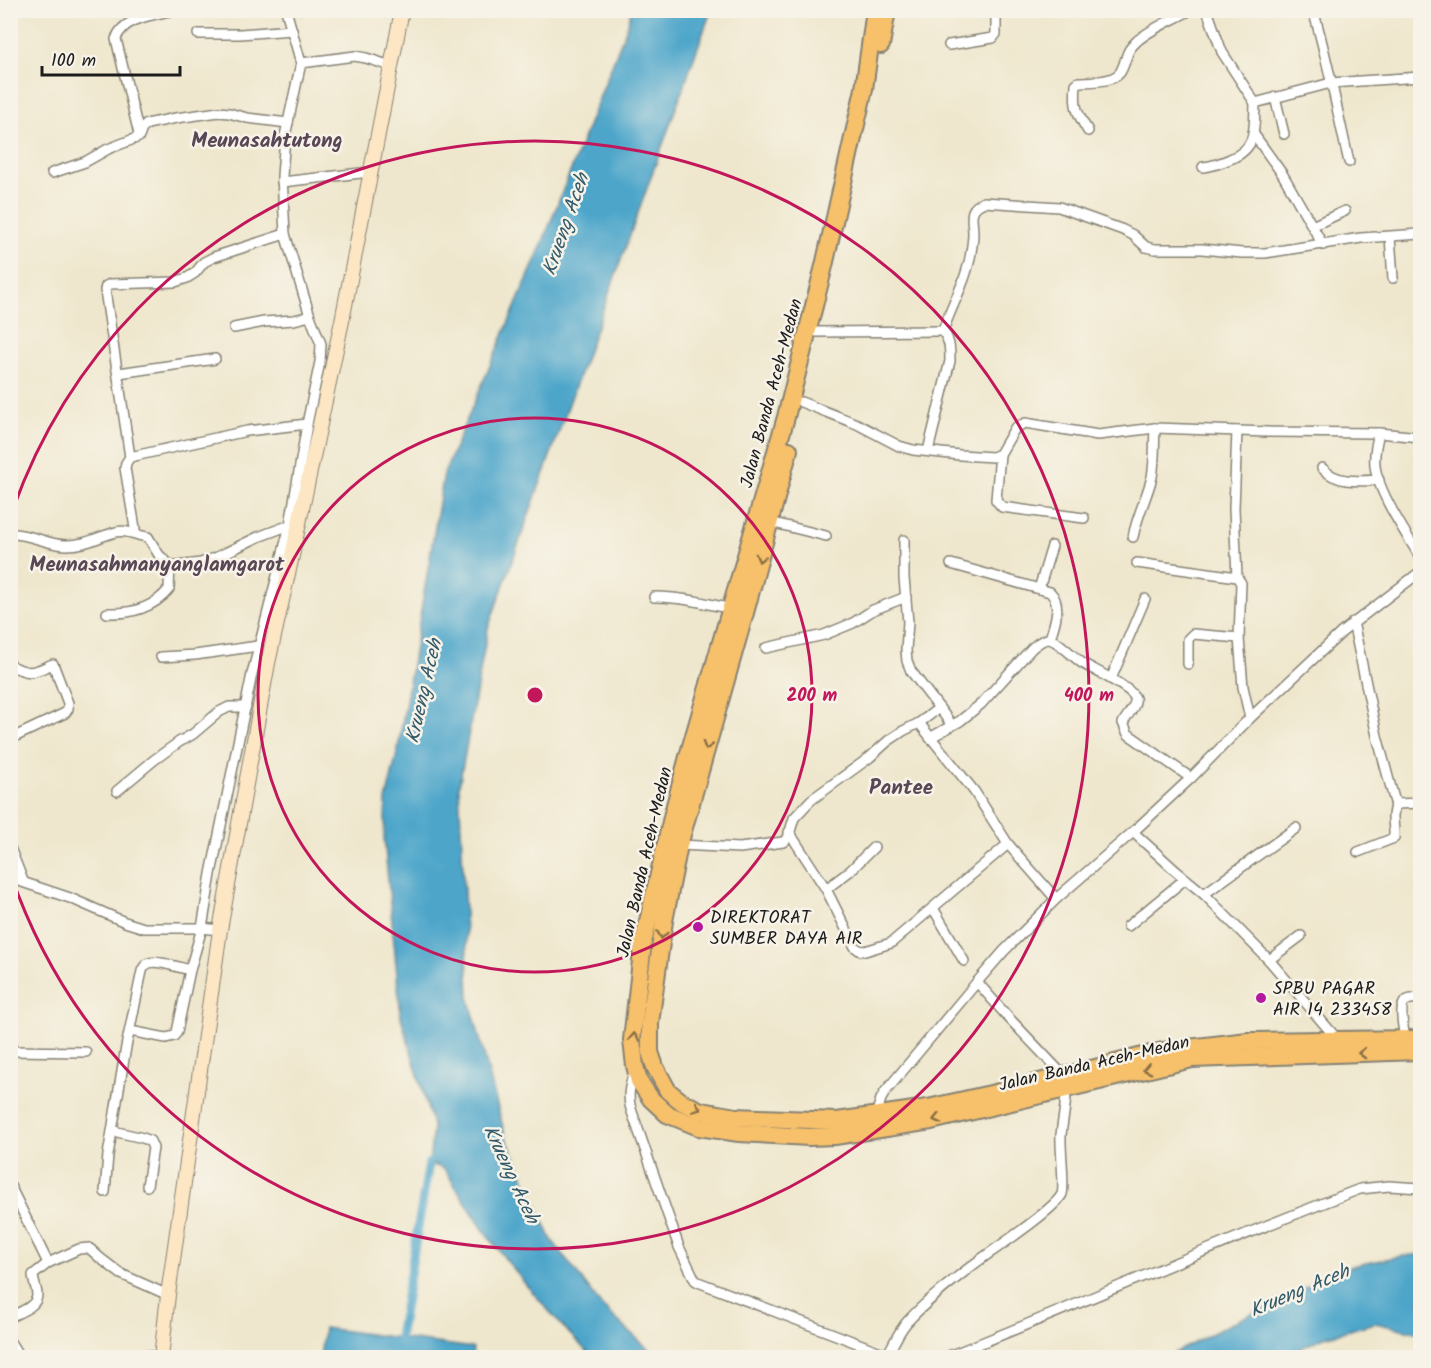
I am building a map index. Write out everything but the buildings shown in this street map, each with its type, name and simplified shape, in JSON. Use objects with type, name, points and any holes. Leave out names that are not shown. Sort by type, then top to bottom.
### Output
[{"type":"highway","name":"Jalan Banda Aceh-Medan","points":[[875,10],[864,88],[824,266],[680,845],[664,921],[650,1023],[650,1052],[655,1067],[668,1091],[682,1102],[701,1111],[736,1117],[837,1121],[928,1108],[1192,1059],[1413,1045]]},
{"type":"highway","name":"Jalan Banda Aceh-Medan","points":[[887,10],[856,173],[770,522],[686,763],[643,943],[632,1040],[639,1081],[651,1099],[667,1114],[699,1127],[739,1133],[809,1137],[835,1136],[931,1121],[1066,1082],[1162,1051],[1248,1041],[1336,1040],[1413,1045]]},
{"type":"street","points":[[140,137],[116,39],[129,23],[174,10]]},
{"type":"street","points":[[129,1031],[165,1038],[174,1036],[177,1032],[190,970],[202,928],[258,646],[290,525],[318,378],[321,348],[285,234],[282,182],[288,123],[301,63],[286,10]]},
{"type":"street","points":[[126,1358],[148,1354],[160,1358],[220,930],[268,663],[342,321],[402,10]]},
{"type":"street","points":[[949,45],[993,38],[996,34],[996,10]]},
{"type":"street","points":[[1088,131],[1074,102],[1076,84],[1118,75],[1122,71],[1126,54],[1138,40],[1190,10]]},
{"type":"street","points":[[1203,167],[1215,166],[1245,152],[1253,133],[1255,103],[1222,52],[1207,10]]},
{"type":"street","points":[[1314,10],[1327,57],[1349,162]]},
{"type":"street","points":[[198,34],[229,35],[292,30]]},
{"type":"street","points":[[301,63],[355,56],[391,66]]},
{"type":"street","points":[[1255,103],[1331,83],[1420,77]]},
{"type":"street","points":[[1275,97],[1284,134]]},
{"type":"street","points":[[140,137],[142,129],[147,124],[219,112],[288,123]]},
{"type":"street","points":[[1253,133],[1276,164],[1323,245]]},
{"type":"street","points":[[52,173],[85,162],[108,149],[140,137]]},
{"type":"street","points":[[282,182],[370,172]]},
{"type":"street","points":[[943,331],[969,262],[973,211],[976,206],[984,202],[1059,207],[1123,230],[1150,249],[1202,249],[1265,253],[1361,238],[1420,234]]},
{"type":"street","points":[[1312,226],[1345,211]]},
{"type":"street","points":[[135,528],[125,468],[130,457],[105,290],[107,285],[175,282],[195,273],[204,262],[214,257],[285,234]]},
{"type":"street","points":[[1390,237],[1393,278]]},
{"type":"street","points":[[234,328],[310,316]]},
{"type":"street","points":[[817,332],[943,331]]},
{"type":"street","points":[[928,451],[950,361],[950,346],[943,331]]},
{"type":"street","points":[[119,373],[215,359]]},
{"type":"street","points":[[801,402],[856,424],[899,446],[913,450],[993,457],[1000,454]]},
{"type":"street","points":[[1084,518],[1002,507],[996,500],[1000,454],[1015,428],[1025,423],[1098,435],[1155,428],[1378,433],[1420,437]]},
{"type":"street","points":[[130,457],[247,430],[308,424]]},
{"type":"street","points":[[1134,537],[1135,524],[1151,477],[1155,428]]},
{"type":"street","points":[[1237,431],[1234,508],[1237,577],[1241,582],[1239,638],[1243,687],[1250,718]]},
{"type":"street","points":[[1378,433],[1374,468],[1384,495],[1420,557]]},
{"type":"street","points":[[1322,468],[1335,478],[1353,481],[1379,480]]},
{"type":"street","points":[[770,522],[826,536]]},
{"type":"street","points":[[10,534],[30,536],[65,545],[83,544],[125,531],[148,537],[159,555],[170,565],[177,566],[208,561],[258,537],[290,525]]},
{"type":"street","points":[[904,540],[908,661],[911,671],[952,725]]},
{"type":"street","points":[[1039,589],[1052,546]]},
{"type":"street","points":[[1137,563],[1237,577]]},
{"type":"street","points":[[951,564],[1050,592],[1055,598],[1057,610],[1050,639]]},
{"type":"street","points":[[107,614],[132,611],[151,605],[160,599],[169,589],[170,565]]},
{"type":"street","points":[[876,1115],[885,1092],[1004,951],[1056,899],[1191,778],[1250,718],[1353,622],[1420,572]]},
{"type":"street","points":[[654,597],[696,601],[738,611]]},
{"type":"street","points":[[766,648],[824,635],[854,623],[873,610],[906,597]]},
{"type":"street","points":[[1111,679],[1145,599]]},
{"type":"street","points":[[1353,622],[1377,736],[1396,804],[1393,818],[1395,838],[1358,852]]},
{"type":"street","points":[[1188,664],[1188,639],[1193,634],[1239,638]]},
{"type":"street","points":[[930,738],[965,717],[981,704],[1032,648],[1050,639],[1081,663],[1111,679],[1132,694],[1135,698],[1134,706],[1124,723],[1128,734],[1191,778]]},
{"type":"street","points":[[161,657],[195,655],[258,646]]},
{"type":"street","points":[[10,665],[31,673],[53,664],[68,703],[68,709],[65,712],[10,739]]},
{"type":"street","points":[[117,791],[154,760],[193,734],[219,712],[234,706],[246,707]]},
{"type":"street","points":[[680,845],[740,848],[785,841],[794,818],[812,800],[888,741],[939,708]]},
{"type":"street","points":[[919,723],[974,791],[1008,844],[1056,899]]},
{"type":"street","points":[[1396,804],[1420,803]]},
{"type":"street","points":[[1204,894],[1296,828]]},
{"type":"street","points":[[789,832],[826,889],[855,946],[865,951],[891,943],[1008,844]]},
{"type":"street","points":[[1133,832],[1204,894],[1269,960],[1336,1040]]},
{"type":"street","points":[[10,848],[22,881]]},
{"type":"street","points":[[826,889],[856,866],[873,848]]},
{"type":"street","points":[[10,878],[70,898],[144,928],[220,930]]},
{"type":"street","points":[[1128,926],[1185,879]]},
{"type":"street","points":[[933,908],[964,961]]},
{"type":"street","points":[[1269,960],[1301,936]]},
{"type":"street","points":[[105,1191],[108,1155],[129,1031],[142,971],[149,963],[157,962],[190,970]]},
{"type":"street","points":[[635,1066],[628,1102],[679,1247],[695,1280],[708,1287],[892,1356],[906,1324],[921,1309],[972,1265],[1046,1211],[1062,1194],[1060,1147],[1066,1082],[977,982]]},
{"type":"street","points":[[1413,1045],[1401,1011],[1402,1004],[1410,999],[1420,998]]},
{"type":"street","points":[[10,1051],[86,1052]]},
{"type":"street","points":[[113,1131],[146,1139],[152,1144],[147,1186]]},
{"type":"street","points":[[10,1186],[48,1263]]},
{"type":"street","points":[[944,1358],[1305,1210],[1360,1190],[1389,1186],[1420,1188]]},
{"type":"street","points":[[10,1317],[33,1304],[37,1296],[33,1275],[48,1263],[79,1249],[90,1248],[121,1274],[168,1295]]},
{"type":"street","points":[[10,1342],[20,1358]]},
{"type":"water","name":"Krueng Aceh","points":[[631,11],[711,11],[488,628],[459,786],[469,997],[505,1135],[552,1240],[602,1306],[657,1357],[593,1358],[507,1261],[444,1169],[429,1163],[433,1127],[401,1017],[384,838],[386,800],[398,749],[444,473],[540,249]]},
{"type":"water","points":[[1420,1254],[1420,1333],[1375,1323],[1324,1337],[1284,1357],[1167,1357],[1346,1267]]},
{"type":"water","points":[[324,1328],[473,1348],[472,1357],[320,1357]]},
{"type":"waterway","points":[[399,1338],[429,1163]]},
{"type":"place","name":"DIREKTORAT SUMBER DAYA AIR","points":[[698,927]]},
{"type":"place","name":"SPBU PAGAR AIR 14 233458","points":[[1261,998]]},
{"type":"district","name":"Meunasahtutong","points":[[267,140]]},
{"type":"district","name":"Meunasahmanyanglamgarot","points":[[157,564]]},
{"type":"district","name":"Pantee","points":[[901,787]]}]
